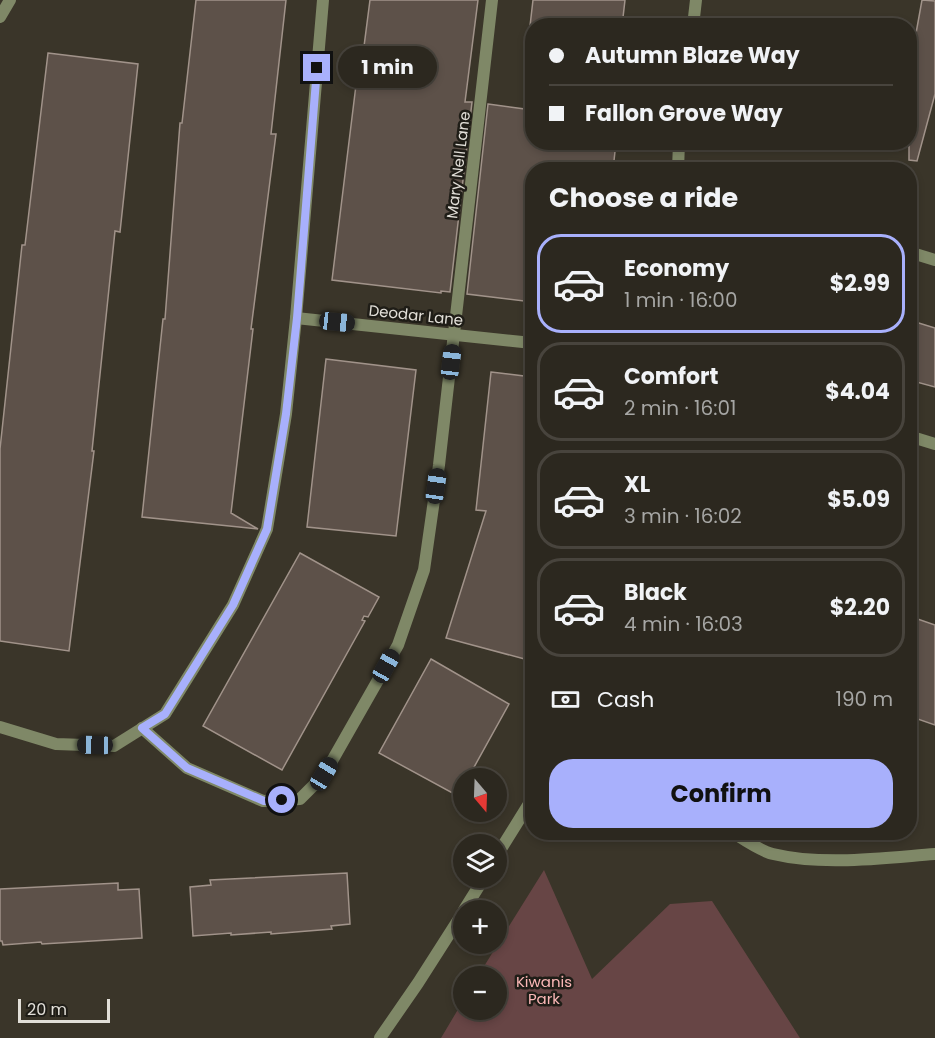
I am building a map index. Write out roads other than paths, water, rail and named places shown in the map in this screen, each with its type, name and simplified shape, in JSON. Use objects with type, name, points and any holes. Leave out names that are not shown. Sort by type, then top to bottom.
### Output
[{"type":"street","points":[[0,17],[10,0]]},
{"type":"street","points":[[0,727],[57,744],[114,746],[165,714],[233,605],[267,529],[286,414],[297,318],[323,0]]},
{"type":"street","name":"Mary Nell Lane","points":[[142,728],[187,768],[264,801],[300,799],[324,774],[398,645],[424,570],[439,465],[492,0]]},
{"type":"street","points":[[694,18],[696,0]]},
{"type":"street","points":[[917,254],[935,260]]},
{"type":"street","name":"Deodar Lane","points":[[297,318],[525,342]]},
{"type":"street","points":[[917,438],[935,444]]},
{"type":"street","points":[[507,839],[525,810]]},
{"type":"street","points":[[746,840],[771,854],[818,860],[935,854]]},
{"type":"street","points":[[380,1038],[453,928]]},
{"type":"park label","name":"Kiwanis Park","points":[[544,990]]}]
